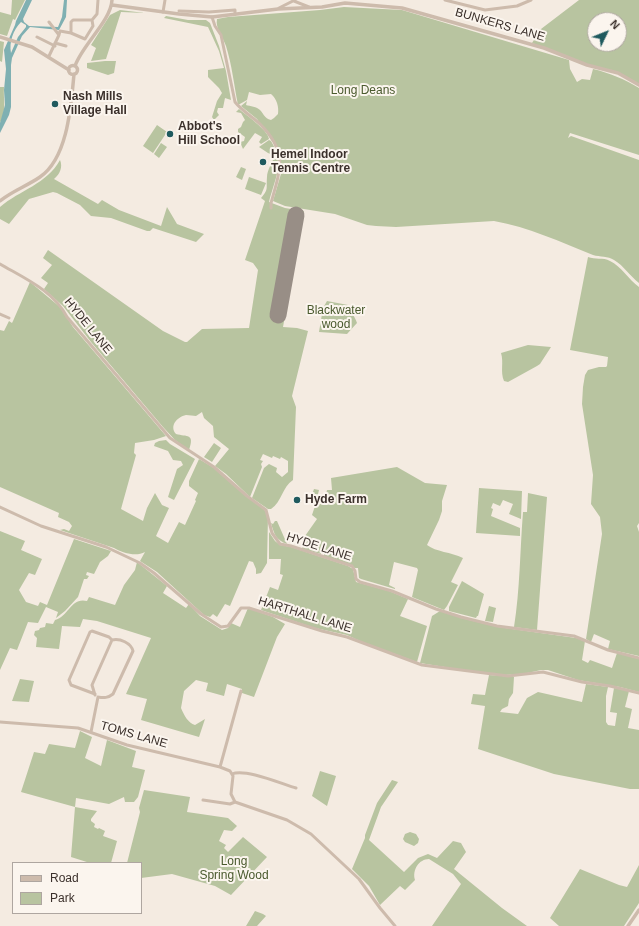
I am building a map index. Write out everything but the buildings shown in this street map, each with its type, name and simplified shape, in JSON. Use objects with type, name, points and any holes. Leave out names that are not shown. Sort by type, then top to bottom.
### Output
[{"type":"street","points":[[92,20],[97,14],[98,0]]},
{"type":"street","points":[[69,70],[71,66],[75,66],[85,48],[109,13],[112,0]]},
{"type":"street","points":[[163,12],[165,0]]},
{"type":"street","points":[[445,0],[485,10],[516,6],[530,0]]},
{"type":"street","points":[[278,9],[294,1],[311,8]]},
{"type":"street","name":"BUNKERS LANE","points":[[112,5],[212,17],[278,9],[311,8],[345,3],[402,8],[544,48],[587,65],[618,73],[639,85]]},
{"type":"street","points":[[179,11],[209,12],[234,10],[235,14]]},
{"type":"street","points":[[212,17],[215,26],[221,35],[236,102],[261,125],[271,138],[279,154],[280,170],[271,208]]},
{"type":"street","points":[[71,32],[71,22],[73,20],[92,20]]},
{"type":"street","points":[[49,56],[60,32],[71,32],[85,39],[93,26],[94,23],[92,20]]},
{"type":"street","points":[[49,22],[54,31],[59,35]]},
{"type":"street","points":[[37,37],[55,44],[66,46]]},
{"type":"street","points":[[0,38],[32,46],[74,74]]},
{"type":"street","points":[[0,201],[40,177],[55,160],[65,136],[71,107],[74,74],[78,70],[75,66]]},
{"type":"street","name":"HYDE LANE","points":[[0,264],[31,281],[56,300],[64,310],[67,317],[170,438],[214,467],[247,496],[266,510],[272,533],[280,544],[352,566],[355,571],[356,578],[360,582],[392,591],[436,609],[461,617],[497,626],[574,636],[608,650],[639,658]]},
{"type":"street","points":[[0,314],[9,318]]},
{"type":"street","name":"HARTHALL LANE","points":[[0,507],[41,526],[106,547],[140,563],[159,576],[201,614],[221,628],[228,626],[241,608],[250,608],[322,631],[347,637],[422,665],[508,676],[543,672],[582,682],[610,686],[639,693]]},
{"type":"street","points":[[92,631],[109,637],[112,640],[116,639],[128,643],[132,647],[133,651],[116,689],[109,697],[104,698],[96,696],[71,685],[69,678],[90,632],[92,631]]},
{"type":"street","points":[[86,691],[92,686],[112,640]]},
{"type":"street","points":[[91,732],[96,696],[92,686]]},
{"type":"street","points":[[220,768],[240,691]]},
{"type":"street","name":"TOMS LANE","points":[[0,722],[67,726],[91,732],[138,748],[228,770],[232,774]]},
{"type":"street","points":[[235,802],[232,795],[232,774],[236,772],[247,773],[296,788]]},
{"type":"street","points":[[203,800],[230,804],[235,802],[287,820],[311,834],[355,874],[395,926]]},
{"type":"street","points":[[628,926],[639,910]]},
{"type":"green space","points":[[12,0],[25,0],[15,20],[13,19],[7,36],[0,34],[0,12],[11,15]]},
{"type":"green space","points":[[579,0],[639,0],[639,85],[618,73],[585,64],[532,43],[541,29]]},
{"type":"green space","name":"Long Deans","points":[[344,7],[402,10],[569,60],[570,69],[577,82],[582,79],[590,80],[593,69],[605,72],[639,88],[639,155],[570,133],[568,138],[571,136],[639,160],[639,283],[621,265],[612,259],[593,255],[520,227],[494,221],[396,227],[376,226],[367,225],[335,214],[285,206],[273,201],[283,167],[280,169],[278,150],[257,119],[241,106],[247,101],[246,105],[259,109],[265,117],[271,120],[278,114],[277,103],[271,94],[260,95],[249,92],[247,100],[238,105],[228,53],[218,29],[217,19]]},
{"type":"green space","points":[[120,10],[145,13],[121,12],[106,59],[91,61],[96,48],[91,45],[110,15]]},
{"type":"green space","points":[[166,16],[188,20],[206,20],[210,23],[219,46],[226,71],[231,100],[225,98],[223,108],[218,108],[217,112],[219,115],[214,120],[212,117],[217,101],[222,93],[208,77],[208,70],[224,68],[219,51],[208,27],[164,18]]},
{"type":"green space","points":[[0,41],[4,42],[2,62],[0,61]]},
{"type":"green space","points":[[116,61],[114,73],[108,75],[87,68],[87,63]]},
{"type":"green space","points":[[0,87],[4,87],[4,105],[0,123]]},
{"type":"green space","points":[[239,109],[265,131],[269,139],[261,144],[259,142],[262,137],[255,133],[243,149],[240,142],[244,141],[245,137],[238,132],[238,129],[245,120],[241,113],[236,112]]},
{"type":"green space","points":[[157,125],[167,132],[153,153],[143,146]]},
{"type":"green space","points":[[269,140],[275,149],[278,171],[269,202],[285,208],[304,211],[283,327],[297,328],[308,331],[292,396],[296,407],[293,480],[286,486],[278,502],[271,509],[268,509],[252,498],[264,468],[269,464],[277,468],[276,472],[282,477],[288,472],[288,461],[281,457],[280,459],[273,456],[272,458],[263,454],[260,460],[263,461],[261,464],[262,467],[250,497],[226,474],[215,466],[229,449],[214,437],[213,426],[204,418],[202,412],[196,416],[183,416],[175,422],[173,428],[176,434],[190,438],[191,445],[189,450],[175,440],[163,427],[91,342],[63,306],[44,289],[48,283],[41,278],[52,265],[43,258],[48,250],[163,331],[185,342],[187,342],[202,329],[249,328],[258,270],[253,263],[245,260],[265,201],[261,198],[266,191],[268,172],[275,156],[259,147]]},
{"type":"green space","points":[[161,143],[167,147],[159,158],[154,154]]},
{"type":"green space","points":[[60,160],[60,170],[54,179],[98,204],[102,200],[119,210],[161,226],[167,207],[177,224],[204,234],[196,242],[153,228],[150,231],[147,231],[111,218],[91,216],[80,205],[53,192],[29,199],[9,224],[0,219],[0,207],[41,181],[55,168]]},
{"type":"green space","points":[[241,167],[246,169],[242,180],[236,177]]},
{"type":"green space","points":[[249,177],[266,183],[261,195],[245,189]]},
{"type":"green space","points":[[588,257],[605,259],[614,263],[639,287],[639,523],[637,526],[639,532],[639,656],[608,649],[610,641],[594,634],[591,642],[586,639],[602,534],[600,517],[591,504],[593,475],[582,404],[583,387],[585,375],[588,370],[606,367],[608,357],[570,350]]},
{"type":"green space","points":[[30,282],[60,307],[73,327],[166,436],[154,440],[135,443],[134,453],[136,455],[121,509],[143,521],[147,508],[155,493],[162,505],[169,508],[156,536],[168,543],[179,522],[185,525],[196,501],[195,500],[198,493],[189,486],[189,481],[199,459],[214,468],[264,509],[268,516],[267,563],[261,573],[256,574],[256,569],[253,562],[249,561],[230,606],[225,604],[217,617],[213,614],[210,617],[204,615],[157,572],[140,561],[145,552],[138,554],[125,553],[60,530],[64,529],[69,531],[72,526],[69,522],[58,517],[59,513],[0,487],[0,330],[4,331],[9,321],[12,323]]},
{"type":"green space","name":"Blackwater wood","points":[[327,301],[348,305],[357,323],[347,334],[319,332],[323,308]]},
{"type":"green space","points":[[528,345],[551,347],[540,364],[508,382],[504,381],[502,374],[501,353]]},
{"type":"green space","points":[[166,440],[195,459],[174,500],[168,497],[177,469],[183,465],[181,461],[173,460],[168,451],[154,446],[155,443],[159,441]]},
{"type":"green space","points":[[214,443],[221,448],[212,462],[204,457]]},
{"type":"green space","points":[[397,467],[425,483],[447,485],[442,501],[442,511],[439,520],[427,545],[463,558],[451,582],[458,585],[444,610],[412,597],[418,570],[417,568],[394,562],[389,585],[395,589],[359,578],[358,568],[324,556],[324,551],[322,551],[321,554],[302,549],[305,536],[317,519],[312,515],[316,503],[324,504],[327,490],[332,490],[331,478]]},
{"type":"green space","points":[[479,488],[522,491],[521,519],[509,514],[513,504],[503,500],[500,506],[493,503],[491,508],[493,509],[491,516],[520,528],[520,536],[476,533]]},
{"type":"green space","points":[[314,489],[319,490],[316,502],[310,500]]},
{"type":"green space","points":[[528,493],[547,497],[537,630],[514,627],[519,584],[523,512],[527,512]]},
{"type":"green space","points":[[277,521],[287,544],[280,541],[274,533],[271,523],[273,524]]},
{"type":"green space","points":[[0,531],[25,541],[21,550],[42,559],[35,575],[29,573],[19,590],[26,602],[38,606],[40,602],[47,605],[74,539],[111,551],[108,556],[100,562],[94,574],[87,572],[86,575],[89,576],[87,579],[84,579],[78,597],[65,611],[56,618],[58,612],[46,607],[38,623],[28,622],[17,650],[10,648],[0,670]]},
{"type":"green space","points":[[269,532],[275,541],[280,545],[291,547],[348,566],[353,569],[356,582],[389,591],[408,599],[400,616],[427,626],[417,662],[347,635],[315,628],[261,610],[270,587],[278,590],[283,575],[280,574],[281,559],[269,559]]},
{"type":"green space","points":[[137,562],[167,586],[163,593],[186,608],[189,604],[200,616],[222,630],[228,628],[231,623],[240,627],[248,608],[273,617],[285,624],[277,637],[254,697],[242,693],[242,689],[227,684],[224,696],[206,691],[208,683],[196,680],[184,691],[181,708],[186,718],[195,725],[205,719],[199,737],[141,720],[147,699],[126,694],[151,638],[97,621],[83,619],[80,627],[62,626],[59,649],[36,647],[37,638],[34,635],[35,631],[45,627],[46,623],[53,624],[55,620],[64,615],[77,602],[87,601],[89,597],[115,605],[124,585],[135,570]]},
{"type":"green space","points":[[462,581],[484,594],[478,616],[476,618],[449,611],[449,607]]},
{"type":"green space","points":[[489,606],[496,608],[493,622],[485,621]]},
{"type":"green space","points":[[440,611],[498,627],[576,638],[585,641],[582,660],[588,663],[590,660],[612,668],[617,653],[639,659],[639,692],[620,687],[578,680],[548,670],[504,675],[420,663],[432,616]]},
{"type":"green space","points":[[489,675],[514,677],[513,693],[509,699],[508,706],[500,712],[518,714],[527,698],[538,692],[582,702],[586,684],[608,687],[606,696],[606,722],[608,725],[615,726],[617,713],[610,712],[614,688],[629,691],[625,707],[632,709],[628,728],[639,730],[639,789],[630,789],[554,774],[478,749],[485,706],[471,704],[473,694],[485,695]]},
{"type":"green space","points":[[20,679],[34,681],[29,702],[12,701]]},
{"type":"green space","points":[[80,731],[92,737],[85,758],[101,766],[107,740],[136,751],[132,767],[145,770],[138,797],[134,802],[125,802],[124,797],[109,804],[76,798],[75,807],[21,792],[34,752],[45,754],[49,744],[75,748]]},
{"type":"green space","points":[[320,771],[336,776],[327,806],[312,796]]},
{"type":"green space","points":[[392,780],[398,782],[381,807],[369,840],[404,872],[418,858],[428,854],[437,858],[453,841],[461,843],[466,852],[454,869],[527,926],[432,926],[461,884],[453,874],[429,859],[425,859],[419,863],[415,869],[415,880],[405,890],[400,886],[380,905],[369,886],[352,869],[377,803]]},
{"type":"green space","name":"Long Spring Wood","points":[[144,790],[190,797],[187,812],[228,818],[237,826],[232,831],[224,830],[219,841],[226,845],[224,848],[228,852],[243,837],[267,857],[231,895],[215,886],[172,874],[142,878],[142,862],[127,862],[140,812],[139,808]]},
{"type":"green space","points":[[75,807],[97,811],[91,819],[91,821],[95,824],[94,827],[105,831],[103,836],[117,841],[111,862],[87,862],[71,857]]},
{"type":"green space","points":[[410,832],[416,834],[419,839],[418,843],[414,846],[405,842],[403,839],[405,834]]},
{"type":"green space","points":[[639,865],[639,903],[624,926],[559,926],[550,918],[580,869],[627,887]]},
{"type":"green space","points":[[255,911],[266,916],[257,926],[246,926]]},
{"type":"water","points":[[26,0],[32,0],[23,19],[24,22],[29,26],[58,27],[62,17],[64,0],[67,0],[66,17],[59,30],[30,27],[22,36],[12,58],[11,107],[9,115],[0,133],[0,123],[5,105],[4,90],[6,69],[4,50]],"holes":[[[21,22],[26,25],[18,37],[11,53],[12,36]]]},
{"type":"runway","points":[[278,315],[296,215]]},
{"type":"place","name":"Nash Mills Village Hall","points":[[55,104]]},
{"type":"place","name":"Abbot's Hill School","points":[[170,134]]},
{"type":"place","name":"Hemel Indoor Tennis Centre","points":[[263,162]]},
{"type":"place","name":"Hyde Farm","points":[[297,500]]}]
